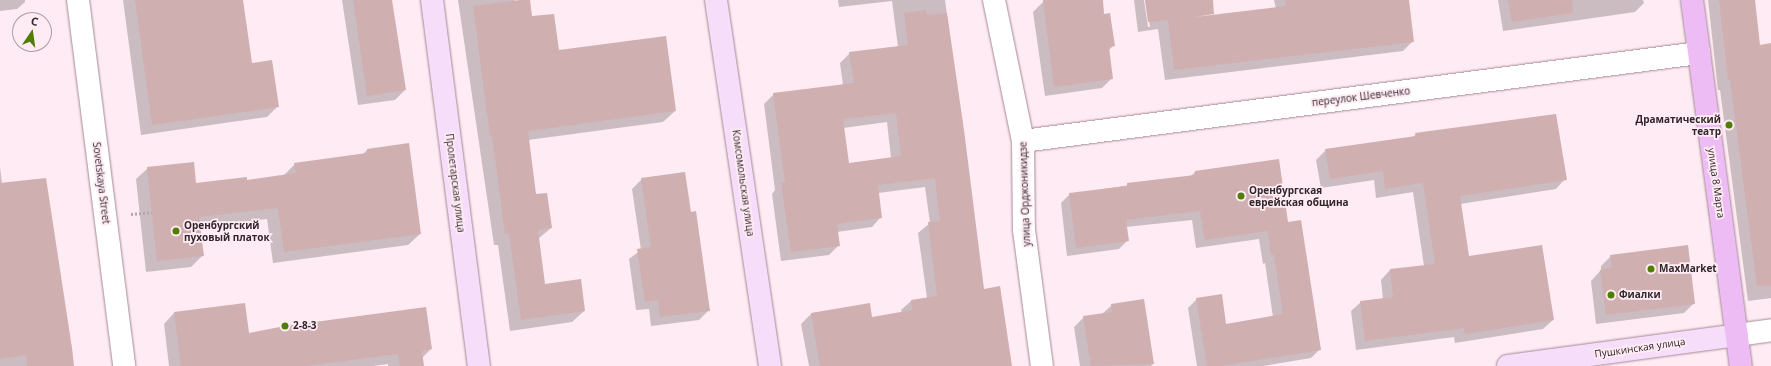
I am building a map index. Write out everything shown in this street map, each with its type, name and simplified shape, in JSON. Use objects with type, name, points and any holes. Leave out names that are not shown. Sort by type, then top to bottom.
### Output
[{"type":"main road","name":"Пролетарская улица","points":[[432,0],[479,366]]},
{"type":"main road","name":"Комсомольская улица","points":[[716,0],[770,366]]},
{"type":"main road","name":"улица 8 Марта","points":[[1692,0],[1741,366]]},
{"type":"main road","name":"Пушкинская улица","points":[[1508,366],[1737,335]]},
{"type":"street","name":"Sovetskaya Street","points":[[78,0],[124,366]]},
{"type":"street","name":"улица Орджоникидзе","points":[[994,0],[1024,140],[1024,230],[1042,366]]},
{"type":"street","name":"переулок Шевченко","points":[[1024,140],[1699,53]]},
{"type":"street","name":"Пушкинская улица","points":[[1737,335],[1771,330]]},
{"type":"building","points":[[135,0],[243,0],[252,63],[272,60],[279,107],[152,125]]},
{"type":"building","points":[[353,0],[392,0],[406,90],[367,96]]},
{"type":"building","points":[[530,0],[532,16],[554,14],[559,50],[666,36],[676,111],[528,131],[536,194],[547,193],[552,228],[538,230],[545,284],[581,279],[585,311],[521,320],[509,233],[505,234],[492,136],[490,136],[473,6]]},
{"type":"building","points":[[1043,0],[1103,0],[1104,14],[1110,13],[1115,46],[1109,47],[1113,79],[1054,87]]},
{"type":"building","points":[[1145,0],[1213,0],[1214,14],[1195,17],[1286,6],[1285,0],[1409,0],[1414,42],[1174,70],[1168,20],[1148,22]]},
{"type":"building","points":[[1508,0],[1572,0],[1573,13],[1512,22]]},
{"type":"building","points":[[1719,0],[1755,0],[1760,45],[1771,43],[1771,286],[1757,286],[1730,80],[1728,80]]},
{"type":"building","points":[[926,10],[927,15],[947,13],[964,130],[984,289],[1000,286],[1012,366],[820,366],[811,313],[870,303],[872,317],[912,310],[911,300],[937,296],[928,222],[940,221],[935,178],[878,185],[882,218],[837,224],[840,246],[791,252],[781,183],[785,182],[773,93],[854,83],[849,52],[908,45],[904,13]],"holes":[[[896,113],[901,156],[849,163],[843,119]]]},
{"type":"building","points":[[1556,114],[1567,180],[1460,196],[1469,256],[1542,245],[1554,320],[1465,334],[1464,328],[1365,341],[1360,301],[1393,297],[1390,269],[1435,264],[1423,183],[1385,189],[1383,171],[1330,179],[1325,149],[1416,136],[1415,133]]},
{"type":"building","points":[[409,143],[421,234],[284,252],[278,208],[199,217],[204,256],[157,261],[147,167],[194,162],[196,183],[247,177],[247,180],[296,173],[294,163],[367,153],[367,149]]},
{"type":"building","points":[[1279,159],[1288,222],[1301,220],[1321,350],[1221,366],[1207,366],[1196,298],[1222,294],[1226,324],[1283,314],[1274,255],[1271,255],[1268,231],[1205,240],[1200,211],[1126,220],[1129,241],[1076,248],[1069,193],[1127,186],[1127,183],[1195,175],[1195,171]]},
{"type":"building","points":[[685,172],[691,212],[696,211],[710,311],[660,317],[658,300],[645,302],[637,249],[651,247],[641,178]]},
{"type":"building","points":[[46,178],[74,366],[27,366],[26,355],[0,359],[0,183]]},
{"type":"building","points":[[1688,245],[1695,304],[1606,315],[1600,270],[1612,268],[1610,255]]},
{"type":"building","points":[[1144,299],[1154,364],[1091,366],[1083,316],[1112,312],[1111,304]]},
{"type":"building","points":[[245,303],[249,333],[285,326],[426,307],[432,349],[422,351],[424,366],[400,366],[398,354],[305,366],[181,366],[174,312]]},
{"type":"place","name":"Драматический театр","points":[[1729,125]]},
{"type":"place","name":"Оренбургская еврейская община","points":[[1241,196]]},
{"type":"place","name":"Оренбургский пуховый платок","points":[[176,231]]},
{"type":"place","name":"MaxMarket","points":[[1651,269]]},
{"type":"place","name":"Фиалки","points":[[1611,295]]},
{"type":"place","name":"2-8-3","points":[[285,326]]}]
